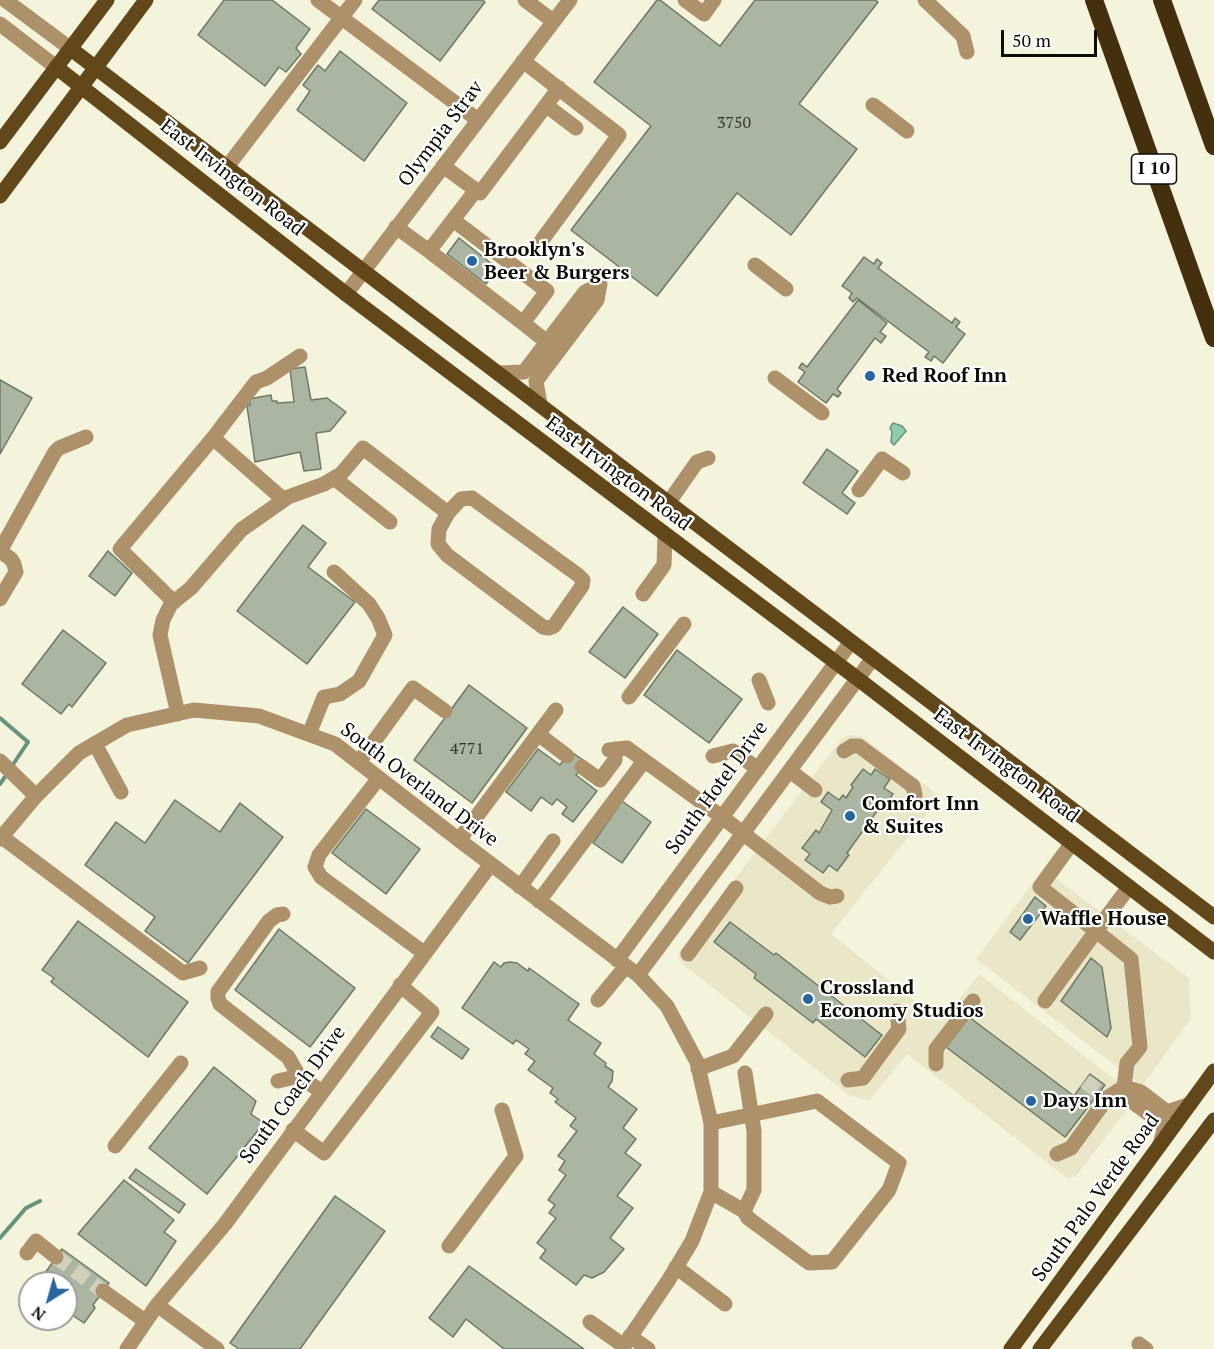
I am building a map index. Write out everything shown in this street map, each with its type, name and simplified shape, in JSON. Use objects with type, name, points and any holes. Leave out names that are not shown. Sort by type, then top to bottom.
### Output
[{"type":"highway","points":[[1080,0],[1085,12],[1112,50]]},
{"type":"highway","name":"I 10","points":[[1094,0],[1214,338]]},
{"type":"highway","points":[[1162,0],[1214,146]]},
{"type":"highway","points":[[1175,0],[1214,127]]},
{"type":"main road","points":[[0,142],[107,0]]},
{"type":"main road","points":[[0,196],[146,0]]},
{"type":"main road","name":"East Irvington Road","points":[[70,49],[1214,917]]},
{"type":"main road","name":"East Irvington Road","points":[[57,67],[345,294],[858,679],[1214,952]]},
{"type":"main road","name":"South Palo Verde Road","points":[[1015,1345],[1214,1071]]},
{"type":"main road","points":[[1040,1349],[1214,1119]]},
{"type":"street","name":"East Irvington Road","points":[[5,0],[70,49]]},
{"type":"street","points":[[318,0],[478,120]]},
{"type":"street","points":[[228,167],[356,0]]},
{"type":"street","points":[[525,0],[554,21]]},
{"type":"street","name":"Olympia Strav","points":[[345,294],[570,0]]},
{"type":"street","points":[[685,0],[704,14],[714,0]]},
{"type":"street","points":[[925,0],[963,36],[967,52]]},
{"type":"street","name":"East Irvington Road","points":[[0,24],[57,67]]},
{"type":"street","points":[[523,61],[619,135],[542,240]]},
{"type":"street","points":[[443,166],[480,193],[559,88]]},
{"type":"street","points":[[873,105],[907,131]]},
{"type":"street","points":[[547,106],[576,128]]},
{"type":"street","points":[[429,251],[476,190]]},
{"type":"street","points":[[453,220],[547,291],[523,324]]},
{"type":"street","points":[[396,227],[547,342]]},
{"type":"street","points":[[755,265],[786,289]]},
{"type":"street","points":[[499,373],[524,372],[585,292],[600,284],[597,300],[537,381],[540,404]]},
{"type":"street","points":[[174,602],[120,549],[213,438],[256,382],[267,378],[300,356]]},
{"type":"street","points":[[775,378],[822,413]]},
{"type":"street","points":[[0,599],[16,572],[11,559],[0,551],[55,452],[59,448],[86,437]]},
{"type":"street","points":[[213,438],[284,500]]},
{"type":"street","points":[[178,714],[160,635],[163,620],[174,602],[191,588],[242,530],[284,500],[324,484],[341,474],[363,448],[448,513]]},
{"type":"street","points":[[669,502],[697,462],[708,458]]},
{"type":"street","points":[[859,490],[882,459],[903,473]]},
{"type":"street","points":[[334,478],[390,522]]},
{"type":"street","points":[[472,498],[583,580],[582,586],[554,626],[543,627],[447,555],[438,544],[439,529],[448,513],[461,499],[472,498]]},
{"type":"street","points":[[643,594],[664,565],[665,536]]},
{"type":"street","points":[[309,734],[324,697],[340,694],[358,681],[385,635],[369,604],[334,572]]},
{"type":"street","points":[[629,698],[684,624]]},
{"type":"street","name":"South Hotel Drive","points":[[627,967],[687,865],[851,642]]},
{"type":"street","points":[[598,1000],[743,834],[873,658]]},
{"type":"street","points":[[759,680],[768,704]]},
{"type":"street","points":[[359,762],[413,688],[445,711]]},
{"type":"street","name":"South Overland Drive","points":[[1,838],[36,796],[79,753],[127,725],[194,710],[259,716],[335,744],[627,967],[667,1006],[697,1062],[711,1123],[711,1192]]},
{"type":"street","points":[[459,840],[556,710]]},
{"type":"street","points":[[538,734],[567,756]]},
{"type":"street","points":[[95,744],[121,792]]},
{"type":"street","points":[[844,751],[852,746],[859,746],[913,786],[915,795]]},
{"type":"street","points":[[582,767],[600,780],[615,760],[612,750],[627,748],[722,817],[820,893],[830,897],[837,896]]},
{"type":"street","points":[[713,756],[733,751],[758,769]]},
{"type":"street","points":[[539,901],[644,760]]},
{"type":"street","points":[[6,767],[36,796]]},
{"type":"street","points":[[790,771],[815,790]]},
{"type":"street","points":[[380,778],[319,855],[315,867],[321,877],[424,953]]},
{"type":"street","points":[[1,838],[183,973],[200,968]]},
{"type":"street","points":[[520,887],[553,842]]},
{"type":"street","points":[[1072,843],[1040,887],[1131,959],[1140,1047],[1127,1063],[1124,1087],[1134,1103],[1165,1126],[1160,1145]]},
{"type":"street","name":"South Coach Drive","points":[[127,1349],[157,1305],[225,1224],[490,864]]},
{"type":"street","points":[[627,967],[634,951],[673,899],[687,865]]},
{"type":"street","points":[[1045,1001],[1129,887]]},
{"type":"street","points":[[688,954],[736,888]]},
{"type":"street","points":[[283,914],[269,921],[218,992],[218,998],[220,1004],[288,1057],[299,1076],[322,1092]]},
{"type":"street","points":[[293,1130],[324,1153],[432,1012],[400,985]]},
{"type":"street","points":[[936,1064],[936,1049],[973,1001]]},
{"type":"street","points":[[848,1080],[863,1078],[899,1029],[897,1011]]},
{"type":"street","points":[[698,1069],[733,1056],[766,1014]]},
{"type":"street","points":[[115,1146],[181,1063]]},
{"type":"street","points":[[744,1211],[754,1191],[754,1131],[745,1073]]},
{"type":"street","points":[[278,1081],[299,1076]]},
{"type":"street","points":[[1057,1154],[1071,1148],[1103,1095],[1124,1087],[1141,1092],[1167,1112],[1190,1104]]},
{"type":"street","points":[[625,1344],[692,1241],[711,1192],[744,1211],[748,1218],[809,1263],[832,1262],[890,1190],[899,1163],[817,1101],[711,1123]]},
{"type":"street","points":[[449,1246],[516,1156],[502,1110]]},
{"type":"street","points":[[27,1253],[36,1241],[56,1257]]},
{"type":"street","points":[[676,1267],[725,1304]]},
{"type":"street","points":[[103,1291],[145,1321]]},
{"type":"street","points":[[157,1305],[217,1349]]},
{"type":"street","points":[[591,1322],[625,1344],[648,1349]]},
{"type":"shaded area","points":[[893,423],[902,426],[906,431],[894,445],[891,442],[890,428]]},
{"type":"shaded area","points":[[850,735],[861,736],[940,797],[831,934],[941,1022],[979,974],[1137,1097],[1075,1177],[1067,1178],[907,1054],[869,1101],[849,1095],[680,962],[678,954],[841,739]]},
{"type":"shaded area","points":[[1043,869],[1189,978],[1191,1019],[1142,1086],[976,959]]},
{"type":"building","points":[[224,0],[272,0],[310,29],[296,48],[301,54],[286,72],[279,67],[265,86],[198,35]]},
{"type":"building","points":[[379,0],[482,0],[485,2],[440,61],[372,9]]},
{"type":"building","points":[[657,0],[720,46],[755,0],[875,0],[878,2],[799,104],[857,149],[791,235],[737,193],[657,296],[571,230],[651,126],[594,82]]},
{"type":"building","points":[[340,51],[407,103],[364,161],[297,110],[310,91],[303,85],[318,65],[325,71]]},
{"type":"building","name":"Brooklyn's Beer & Burgers","points":[[459,238],[497,268],[486,284],[447,254]]},
{"type":"building","points":[[864,257],[874,264],[877,259],[882,263],[878,268],[952,323],[955,318],[960,322],[956,327],[965,334],[943,363],[934,356],[931,361],[925,357],[929,352],[857,298],[853,302],[849,298],[852,293],[842,286]]},
{"type":"building","points":[[858,300],[887,323],[880,332],[886,336],[881,343],[875,338],[837,389],[841,393],[838,397],[833,394],[826,403],[798,382],[805,372],[799,368],[802,363],[807,367]]},
{"type":"building","points":[[305,367],[311,400],[327,398],[346,412],[330,431],[316,433],[321,469],[304,471],[300,452],[255,462],[247,406],[250,405],[249,399],[271,395],[272,401],[277,401],[277,403],[294,402],[290,369]]},
{"type":"building","points":[[0,380],[32,398],[0,454]]},
{"type":"building","points":[[827,449],[858,471],[842,493],[855,503],[847,514],[803,483]]},
{"type":"building","points":[[303,525],[326,543],[308,567],[355,602],[307,664],[237,611]]},
{"type":"building","points":[[108,551],[132,573],[115,596],[89,576]]},
{"type":"building","points":[[623,607],[658,634],[625,678],[589,652]]},
{"type":"building","points":[[63,630],[106,663],[72,707],[69,704],[61,714],[22,684]]},
{"type":"building","points":[[677,650],[742,699],[709,743],[644,695]]},
{"type":"building","points":[[469,685],[527,728],[472,803],[414,760]]},
{"type":"building","points":[[538,749],[560,765],[570,751],[586,762],[576,775],[597,791],[573,822],[562,814],[567,807],[557,799],[552,805],[541,797],[531,811],[506,792]]},
{"type":"building","name":"Comfort Inn & Suites","points":[[863,769],[871,775],[875,769],[890,779],[884,788],[893,794],[882,809],[880,807],[837,871],[829,865],[823,873],[805,860],[810,854],[802,848],[816,830],[819,833],[832,810],[821,802],[828,792],[839,800],[843,795],[846,798],[853,787],[851,785]]},
{"type":"building","points":[[175,800],[220,832],[240,803],[283,837],[188,963],[145,931],[155,917],[85,865],[116,822],[145,843]]},
{"type":"building","points":[[622,801],[651,822],[622,863],[593,843]]},
{"type":"building","points":[[366,809],[420,849],[386,894],[332,853]]},
{"type":"building","name":"Waffle House","points":[[1035,897],[1046,906],[1020,940],[1010,932]]},
{"type":"building","points":[[78,921],[188,1002],[148,1057],[51,982],[54,978],[42,970]]},
{"type":"building","name":"Crossland Economy Studios","points":[[730,922],[774,955],[776,953],[882,1035],[865,1057],[816,1019],[813,1023],[754,978],[756,974],[714,942]]},
{"type":"building","points":[[279,929],[355,988],[310,1047],[235,990]]},
{"type":"building","points":[[1091,958],[1102,967],[1111,1028],[1107,1037],[1061,1001]]},
{"type":"building","points":[[494,962],[501,967],[504,963],[510,962],[517,963],[528,971],[529,968],[579,1004],[568,1020],[601,1043],[594,1054],[613,1071],[612,1081],[608,1087],[637,1109],[623,1128],[636,1139],[625,1153],[641,1165],[617,1196],[633,1208],[610,1238],[624,1249],[604,1272],[592,1278],[584,1275],[576,1285],[540,1258],[546,1250],[537,1243],[556,1218],[549,1213],[555,1205],[548,1200],[566,1175],[559,1170],[565,1161],[558,1156],[577,1131],[570,1126],[576,1118],[555,1102],[558,1099],[550,1093],[553,1088],[528,1070],[535,1061],[525,1054],[529,1049],[516,1040],[513,1044],[462,1008]]},
{"type":"building","points":[[969,1017],[1074,1096],[1090,1074],[1105,1085],[1065,1137],[946,1047]]},
{"type":"building","points":[[438,1027],[469,1049],[462,1059],[431,1037]]},
{"type":"building","points":[[214,1067],[256,1101],[251,1114],[264,1123],[207,1194],[149,1148]]},
{"type":"building","points":[[136,1169],[185,1204],[179,1213],[129,1178]]},
{"type":"building","points":[[124,1180],[174,1220],[164,1232],[176,1241],[146,1286],[78,1234]]},
{"type":"building","points":[[335,1196],[385,1231],[300,1349],[239,1349],[230,1343]]},
{"type":"building","points":[[62,1249],[109,1283],[93,1305],[95,1308],[84,1323],[78,1319],[78,1271],[46,1271]]},
{"type":"building","points":[[469,1266],[584,1349],[504,1349],[466,1319],[453,1337],[429,1318]]},
{"type":"waterway","points":[[0,718],[28,742],[12,766]]},
{"type":"waterway","points":[[0,784],[7,774]]},
{"type":"waterway","points":[[0,1238],[26,1208],[40,1201]]},
{"type":"tunnel","points":[[1085,1081],[1099,1092]]},
{"type":"tunnel","points":[[56,1257],[103,1291]]},
{"type":"place","name":"Brooklyn's Beer & Burgers","points":[[472,261]]},
{"type":"place","name":"Red Roof Inn","points":[[870,376]]},
{"type":"place","name":"Comfort Inn & Suites","points":[[850,816]]},
{"type":"place","name":"Waffle House","points":[[1028,919]]},
{"type":"place","name":"Crossland Economy Studios","points":[[808,999]]},
{"type":"place","name":"Days Inn","points":[[1031,1101]]}]
